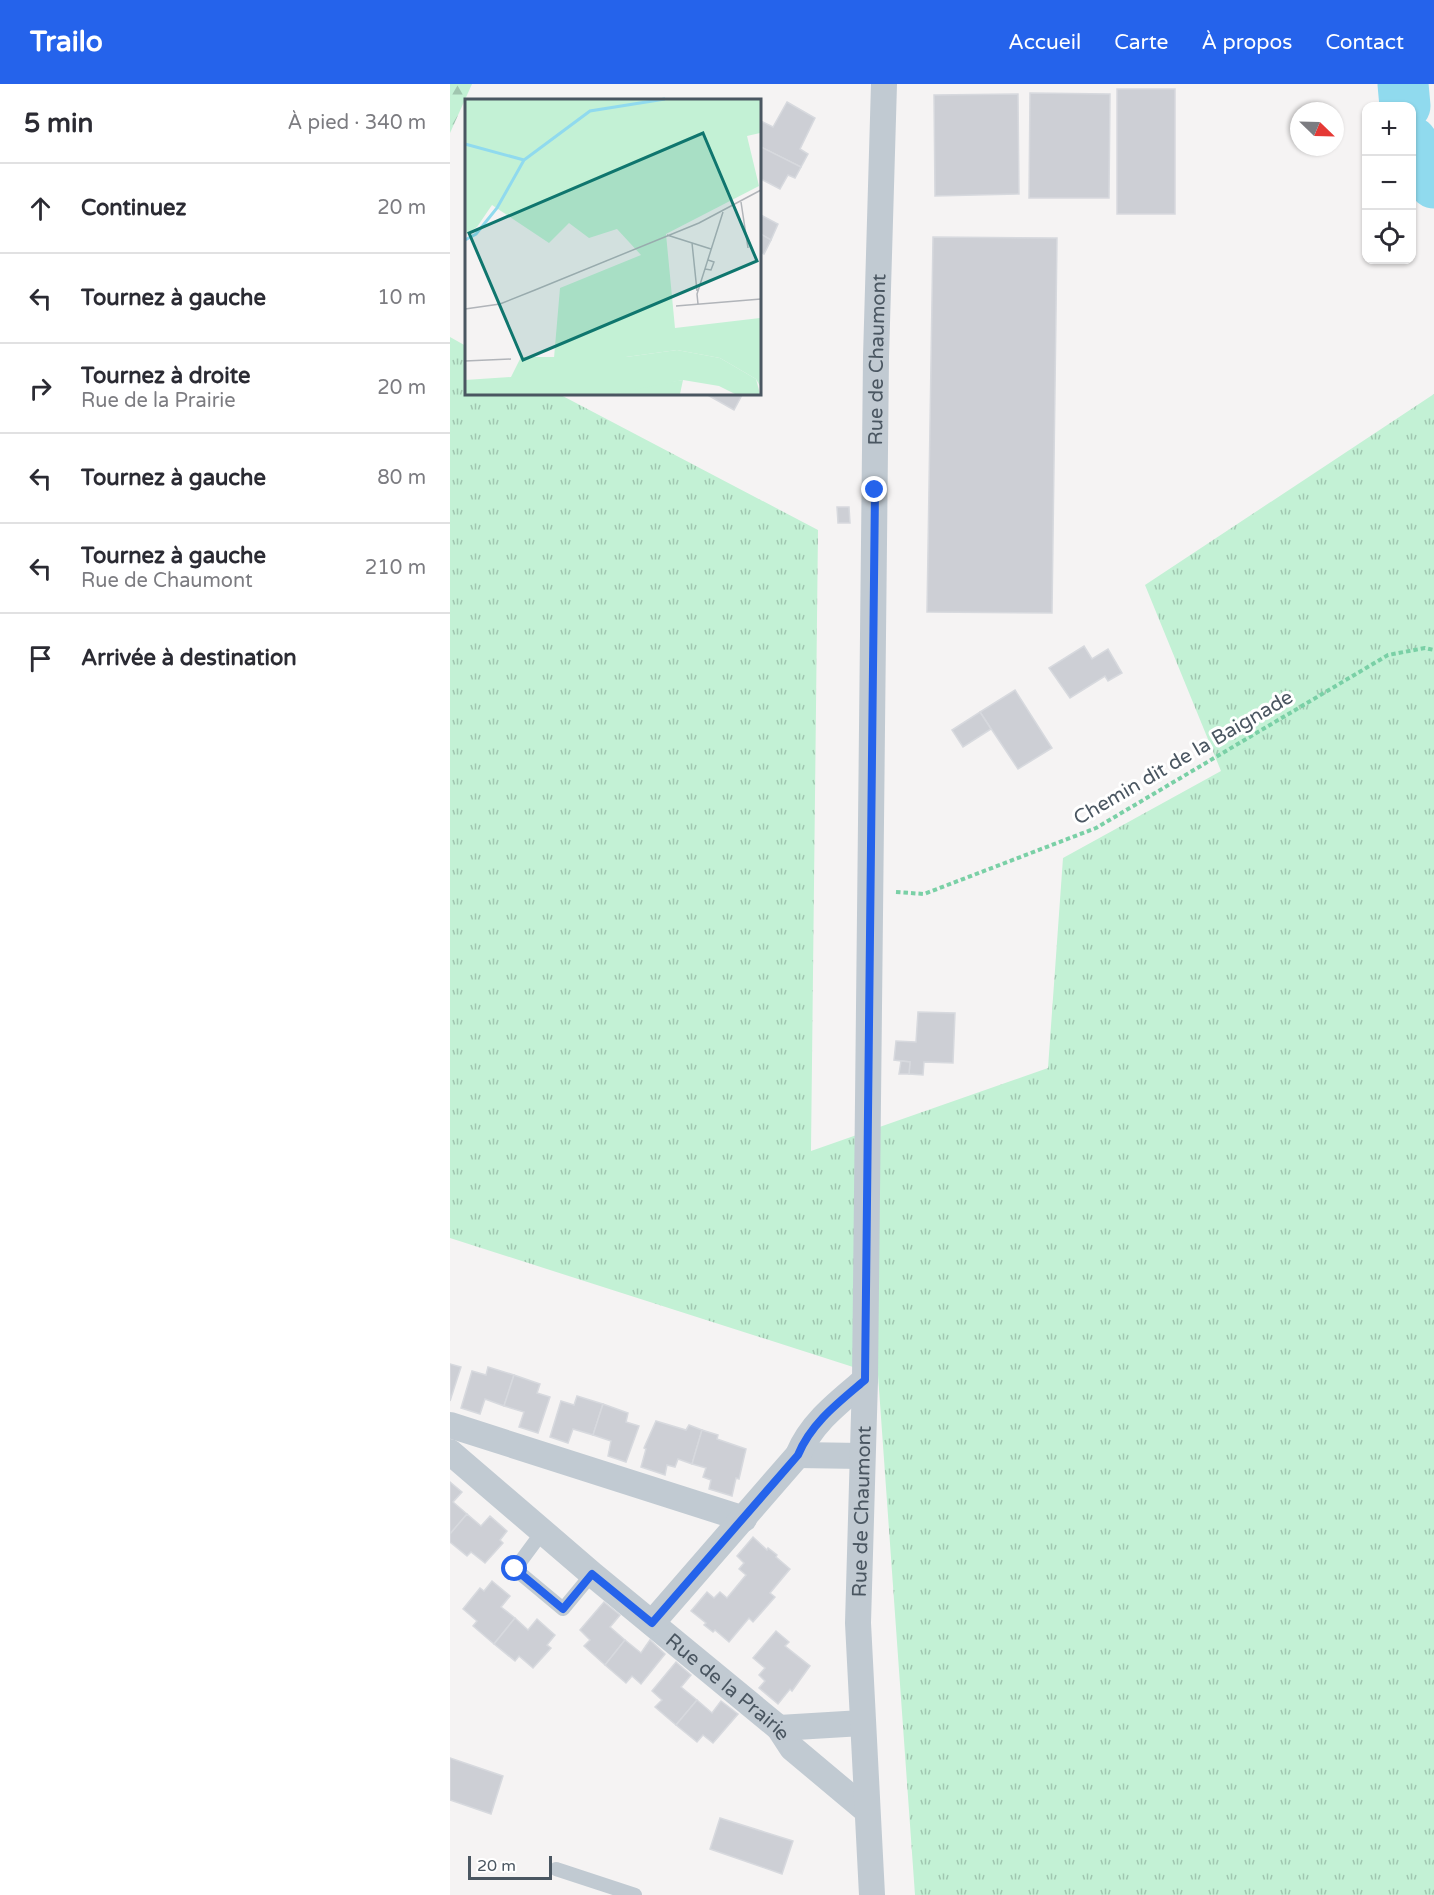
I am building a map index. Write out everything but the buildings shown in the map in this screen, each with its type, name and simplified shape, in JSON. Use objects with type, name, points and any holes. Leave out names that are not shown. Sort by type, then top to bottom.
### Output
[{"type":"street","name":"Rue de Chaumont","points":[[872,1895],[858,1623],[861,1455],[865,1380],[876,357],[884,84]]},
{"type":"street","points":[[652,1623],[798,1455],[804,1440],[825,1415],[865,1380]]},
{"type":"street","points":[[450,1425],[744,1518]]},
{"type":"street","name":"Rue de la Prairie","points":[[450,1452],[592,1574],[779,1728],[792,1748],[866,1810]]},
{"type":"street","points":[[798,1455],[861,1455]]},
{"type":"street","points":[[779,1728],[862,1723]]},
{"type":"lane","points":[[543,1532],[515,1569],[563,1609],[592,1574]]},
{"type":"lane","points":[[556,1869],[635,1895]]},
{"type":"path","name":"Chemin dit de la Baignade","points":[[871,891],[924,894],[1096,828],[1388,655],[1425,648],[1434,650]]},
{"type":"green space","points":[[450,84],[472,84],[465,99],[450,133]]},
{"type":"green space","points":[[450,337],[465,345],[465,394],[559,394],[818,530],[811,1151],[1048,1068],[1063,858],[1221,771],[1145,585],[1434,394],[1434,1895],[915,1895],[878,1375],[450,1238]]},
{"type":"waterway","points":[[1403,84],[1405,102]]},
{"type":"waterway","points":[[1416,149],[1434,183]]},
{"type":"route","points":[[515,1569],[563,1609],[592,1574],[652,1623],[798,1455],[804,1440],[825,1415],[865,1380],[875,490]]}]
